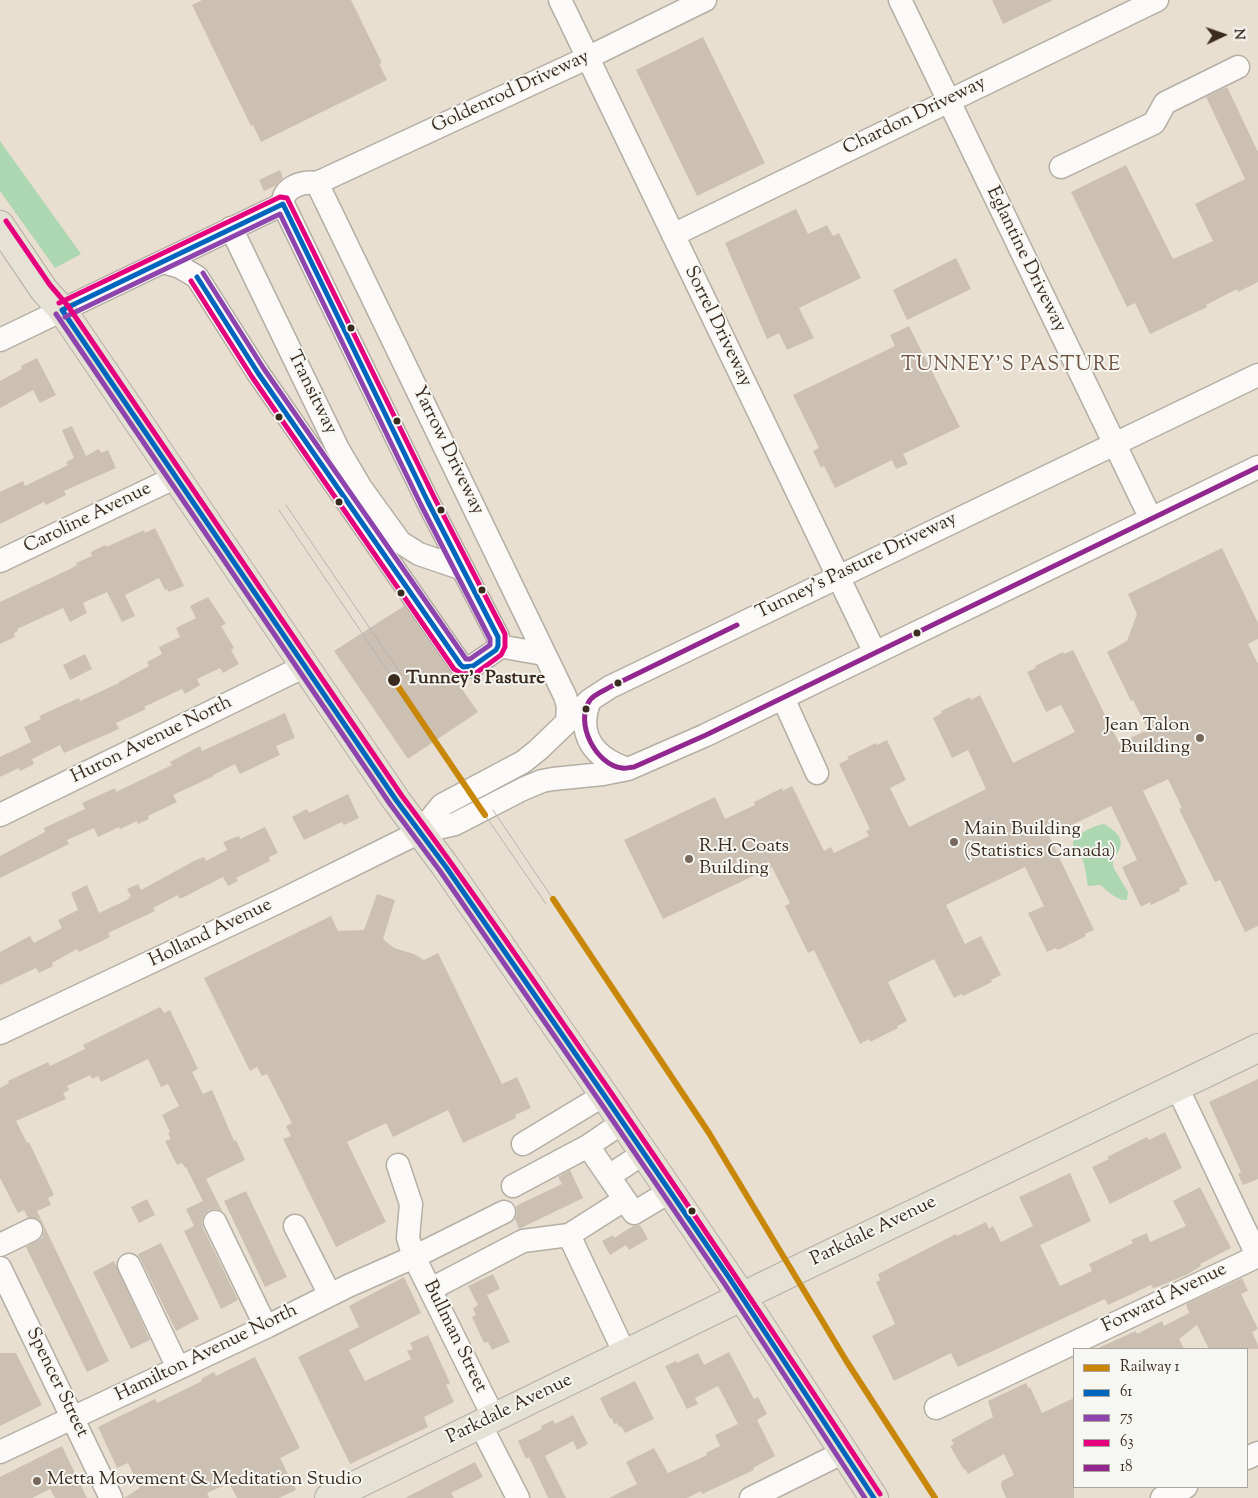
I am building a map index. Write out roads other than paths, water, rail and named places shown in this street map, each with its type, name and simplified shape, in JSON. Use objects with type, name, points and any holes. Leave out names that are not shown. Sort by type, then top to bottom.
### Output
[{"type":"main road","points":[[0,225],[44,290],[62,310],[390,791],[623,1122],[742,1297],[874,1498]]},
{"type":"main road","name":"Parkdale Avenue","points":[[329,1498],[812,1262],[1258,1048]]},
{"type":"street","name":"Sorrel Driveway","points":[[560,0],[875,653]]},
{"type":"street","name":"Goldenrod Driveway","points":[[283,204],[284,195],[287,191],[306,183],[317,183],[587,58],[705,0]]},
{"type":"street","name":"Eglantine Driveway","points":[[900,0],[1150,519]]},
{"type":"street","name":"Chardon Driveway","points":[[672,235],[949,101],[1132,5],[1157,0]]},
{"type":"street","points":[[1061,168],[1154,123],[1166,104],[1238,67]]},
{"type":"street","name":"Yarrow Driveway","points":[[317,183],[565,696],[568,706],[568,722]]},
{"type":"street","points":[[0,340],[283,204],[428,502],[498,636],[498,646],[544,654]]},
{"type":"street","points":[[164,262],[180,267],[197,276],[201,262],[223,232]]},
{"type":"street","name":"Transitway","points":[[223,232],[338,449],[361,488],[400,542],[419,554],[463,569]]},
{"type":"street","name":"Transitway","points":[[197,276],[258,373],[460,664],[463,667],[473,666],[496,650],[498,646]]},
{"type":"street","name":"Tunney's Pasture Driveway","points":[[420,832],[442,805],[517,766],[538,750],[590,700],[610,687],[1258,374]]},
{"type":"street","points":[[420,832],[455,824],[532,785],[552,779],[604,774],[628,769],[706,735],[1258,467]]},
{"type":"street","name":"Caroline Avenue","points":[[0,561],[176,477]]},
{"type":"street","name":"Huron Avenue North","points":[[0,815],[305,666]]},
{"type":"street","points":[[783,698],[817,773]]},
{"type":"street","points":[[590,700],[584,721],[590,743],[605,760],[628,769]]},
{"type":"street","name":"Holland Avenue","points":[[0,1033],[268,907],[420,832]]},
{"type":"street","points":[[1177,1087],[1258,1256]]},
{"type":"street","points":[[523,1144],[604,1095]]},
{"type":"street","points":[[513,1186],[588,1146],[623,1122]]},
{"type":"street","points":[[588,1146],[634,1214],[670,1192]]},
{"type":"street","points":[[609,1176],[644,1153]]},
{"type":"street","name":"Bullman Street","points":[[398,1165],[411,1204],[408,1238],[414,1257],[431,1290],[518,1498]]},
{"type":"street","points":[[431,1290],[523,1241],[569,1234],[624,1200]]},
{"type":"street","name":"Hamilton Avenue North","points":[[0,1452],[414,1257],[504,1212]]},
{"type":"street","points":[[215,1222],[266,1327]]},
{"type":"street","points":[[295,1226],[330,1295]]},
{"type":"street","points":[[0,1245],[31,1230]]},
{"type":"street","points":[[569,1234],[625,1354]]},
{"type":"street","name":"Forward Avenue","points":[[936,1408],[1258,1256]]},
{"type":"street","points":[[129,1265],[178,1368]]},
{"type":"street","name":"Spencer Street","points":[[0,1268],[111,1498]]},
{"type":"street","points":[[751,1498],[844,1452]]},
{"type":"street","points":[[1162,1498],[1184,1488]]},
{"type":"tram line","points":[[286,505],[401,674]]},
{"type":"tram line","points":[[279,510],[393,679]]},
{"type":"tram line","points":[[493,810],[553,899]]},
{"type":"tram line","points":[[485,815],[546,904]]},
{"type":"rail line","name":"1","points":[[393,679],[485,815]]},
{"type":"rail line","name":"1","points":[[553,899],[709,1133],[847,1362],[935,1498]]},
{"type":"place","name":"Tunney's Pasture","points":[[394,680]]},
{"type":"place","name":"Jean Talon Building","points":[[1200,738]]},
{"type":"place","name":"Main Building (Statistics Canada)","points":[[954,842]]},
{"type":"place","name":"R.H. Coats Building","points":[[689,859]]},
{"type":"place","name":"Metta Movement & Meditation Studio","points":[[37,1481]]},
{"type":"district","name":"TUNNEY'S PASTURE","points":[[1011,367]]}]
